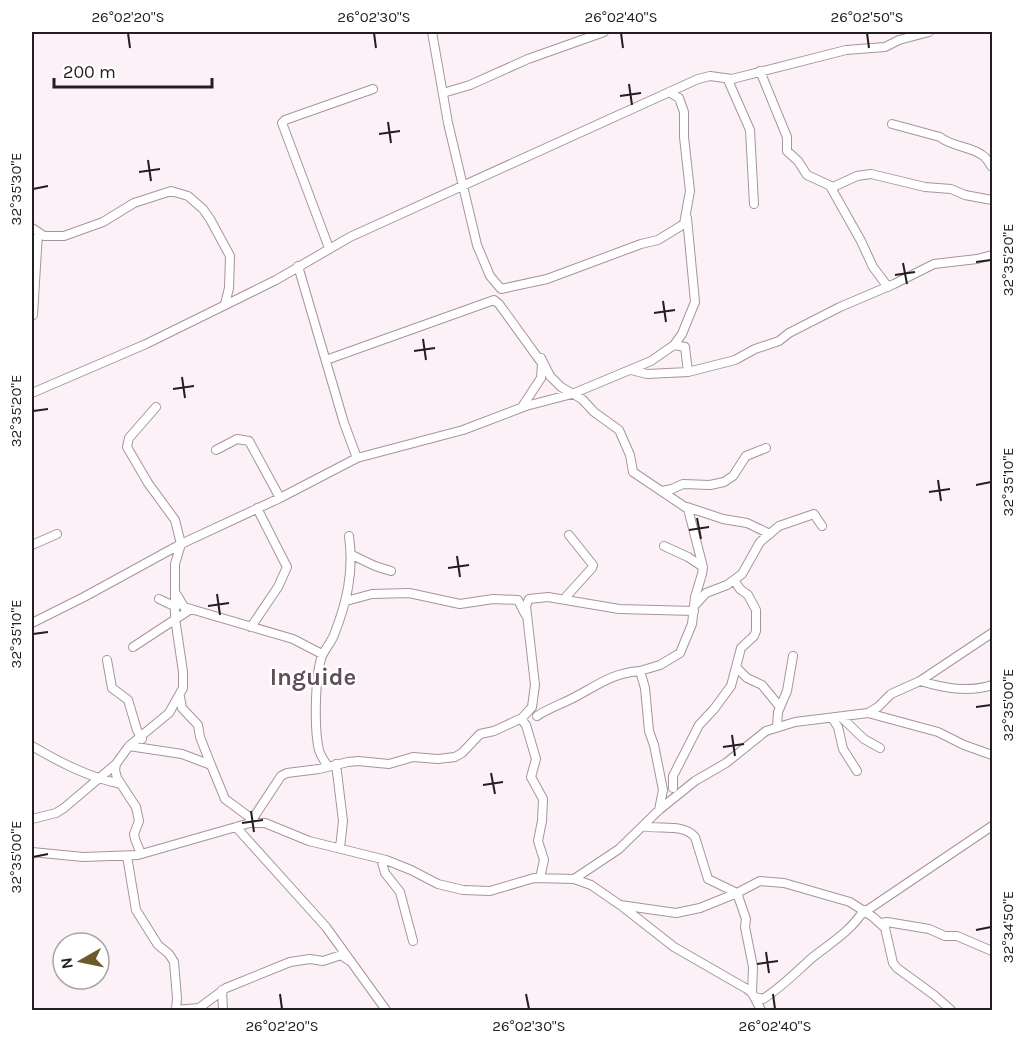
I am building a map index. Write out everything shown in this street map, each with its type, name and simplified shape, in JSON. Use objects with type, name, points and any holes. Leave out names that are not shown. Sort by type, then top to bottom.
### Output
[{"type":"street","points":[[432,32],[448,123],[481,255],[490,276],[501,289],[547,279],[641,244],[656,241],[681,226],[686,217]]},
{"type":"street","points":[[443,93],[470,85],[528,59],[604,32]]},
{"type":"street","points":[[32,393],[147,344],[276,280],[329,248],[706,76],[728,80],[846,50],[885,47],[899,40],[929,32]]},
{"type":"street","points":[[760,71],[787,137],[787,151],[798,161],[807,175],[836,187],[857,176],[871,174],[925,187],[951,189],[967,196],[993,200]]},
{"type":"street","points":[[728,80],[751,136],[754,204]]},
{"type":"street","points":[[329,248],[282,123],[373,89]]},
{"type":"street","points":[[32,623],[181,544],[280,498],[357,458],[463,430],[521,408],[572,394],[651,361],[674,345],[682,334],[696,302],[686,217],[690,191],[684,137],[684,112],[679,98],[669,92]]},
{"type":"street","points":[[892,124],[940,137],[946,142],[974,150],[983,155],[993,167]]},
{"type":"street","points":[[830,186],[873,267],[888,286]]},
{"type":"street","points":[[33,315],[35,230],[48,237],[64,236],[103,222],[134,203],[171,190],[188,196],[203,209],[218,231],[230,256],[229,288],[225,304]]},
{"type":"street","points":[[629,369],[647,375],[688,372],[735,360],[755,349],[778,341],[840,307],[934,264],[993,255]]},
{"type":"street","points":[[298,266],[357,458]]},
{"type":"street","points":[[228,282],[235,291],[243,296]]},
{"type":"street","points":[[326,360],[494,300],[542,363]]},
{"type":"street","points":[[682,334],[688,372]]},
{"type":"street","points":[[674,345],[685,348]]},
{"type":"street","points":[[521,408],[540,378],[541,358],[550,376],[561,387],[582,399],[594,412],[617,428],[630,455],[632,471],[687,507],[723,519],[747,523],[770,534]]},
{"type":"street","points":[[32,819],[56,813],[98,780],[116,764],[129,746],[169,713],[183,688],[183,672],[175,618],[175,564],[181,544],[175,520],[148,483],[127,447],[129,438],[156,408]]},
{"type":"street","points":[[216,450],[237,439],[249,441],[280,498]]},
{"type":"street","points":[[662,491],[683,484],[710,485],[724,482],[733,476],[746,456],[766,448]]},
{"type":"street","points":[[537,716],[611,676],[660,665],[678,655],[689,633],[703,567],[687,507]]},
{"type":"street","points":[[251,627],[278,587],[287,567],[257,508]]},
{"type":"street","points":[[251,821],[284,775],[358,761],[389,764],[417,756],[438,759],[455,757],[480,734],[494,731],[521,719],[532,707],[535,685],[527,618],[526,603],[529,599],[548,597],[620,609],[694,608],[708,592],[721,588],[734,580],[747,567],[750,557],[760,542],[782,524],[812,514],[816,515],[822,526]]},
{"type":"street","points":[[32,545],[57,534]]},
{"type":"street","points":[[564,599],[593,565],[569,535]]},
{"type":"street","points":[[340,848],[343,821],[332,765],[322,758],[318,742],[317,690],[322,654],[332,640],[346,601],[352,569],[349,536]]},
{"type":"street","points":[[664,546],[703,567]]},
{"type":"street","points":[[352,555],[390,571]]},
{"type":"street","points":[[674,788],[672,779],[699,725],[731,686],[744,644],[755,634],[757,614],[748,595],[734,580]]},
{"type":"street","points":[[176,591],[184,607],[293,639],[322,654]]},
{"type":"street","points":[[346,601],[365,595],[386,593],[415,594],[466,604],[494,599],[518,600],[527,618]]},
{"type":"street","points":[[159,599],[176,607]]},
{"type":"street","points":[[133,647],[191,609]]},
{"type":"street","points":[[574,879],[619,849],[659,810],[690,785],[730,760],[760,735],[795,722],[868,713],[891,694],[920,681],[993,633]]},
{"type":"street","points":[[777,727],[780,707],[791,678],[790,667],[793,656]]},
{"type":"street","points":[[107,660],[112,688],[128,700],[136,730],[147,748]]},
{"type":"street","points":[[736,667],[747,678],[762,685],[780,707]]},
{"type":"street","points":[[640,670],[645,688],[649,731],[656,751],[662,782],[663,792],[659,810]]},
{"type":"street","points":[[920,681],[935,686],[967,690],[979,690],[993,685]]},
{"type":"street","points":[[180,696],[182,708],[198,725],[200,737],[225,799],[251,821]]},
{"type":"street","points":[[868,713],[938,732],[964,745],[993,755]]},
{"type":"street","points":[[841,717],[864,739],[880,748]]},
{"type":"street","points":[[832,718],[837,723],[843,749],[857,771]]},
{"type":"street","points":[[521,719],[526,725],[536,759],[531,777],[543,799],[538,841],[544,860],[540,878]]},
{"type":"street","points":[[32,746],[66,766],[98,780],[121,784]]},
{"type":"street","points":[[129,746],[182,754],[211,765]]},
{"type":"street","points":[[116,764],[115,770],[121,784],[136,807],[139,821],[134,834],[141,854]]},
{"type":"street","points":[[662,782],[674,788],[690,785]]},
{"type":"street","points":[[32,852],[82,856],[128,856],[251,821],[273,825],[299,837],[381,859],[404,867],[438,884],[471,891],[490,891],[540,878],[574,879],[591,885],[674,947],[763,999],[786,983],[815,955],[846,933],[865,911],[993,826]]},
{"type":"street","points":[[643,826],[690,831],[695,837],[708,879],[737,893],[746,917],[745,927],[753,967],[753,995],[761,1011]]},
{"type":"street","points":[[236,827],[318,917],[386,1011]]},
{"type":"street","points":[[128,856],[136,910],[158,945],[169,954],[174,962],[177,998],[175,1010],[199,1008],[222,990],[290,962],[310,959],[323,961],[341,955],[352,962]]},
{"type":"street","points":[[381,859],[385,873],[400,892],[413,941]]},
{"type":"street","points":[[591,885],[592,867]]},
{"type":"street","points":[[620,905],[676,913],[700,908],[737,893],[756,882],[773,881],[842,900],[865,911],[881,923],[886,930],[895,966],[934,995],[951,1011]]},
{"type":"street","points":[[881,923],[929,929],[945,936],[957,936],[993,951]]},
{"type":"street","points":[[222,990],[224,1011]]},
{"type":"district","name":"Inguide","points":[[313,677]]}]
